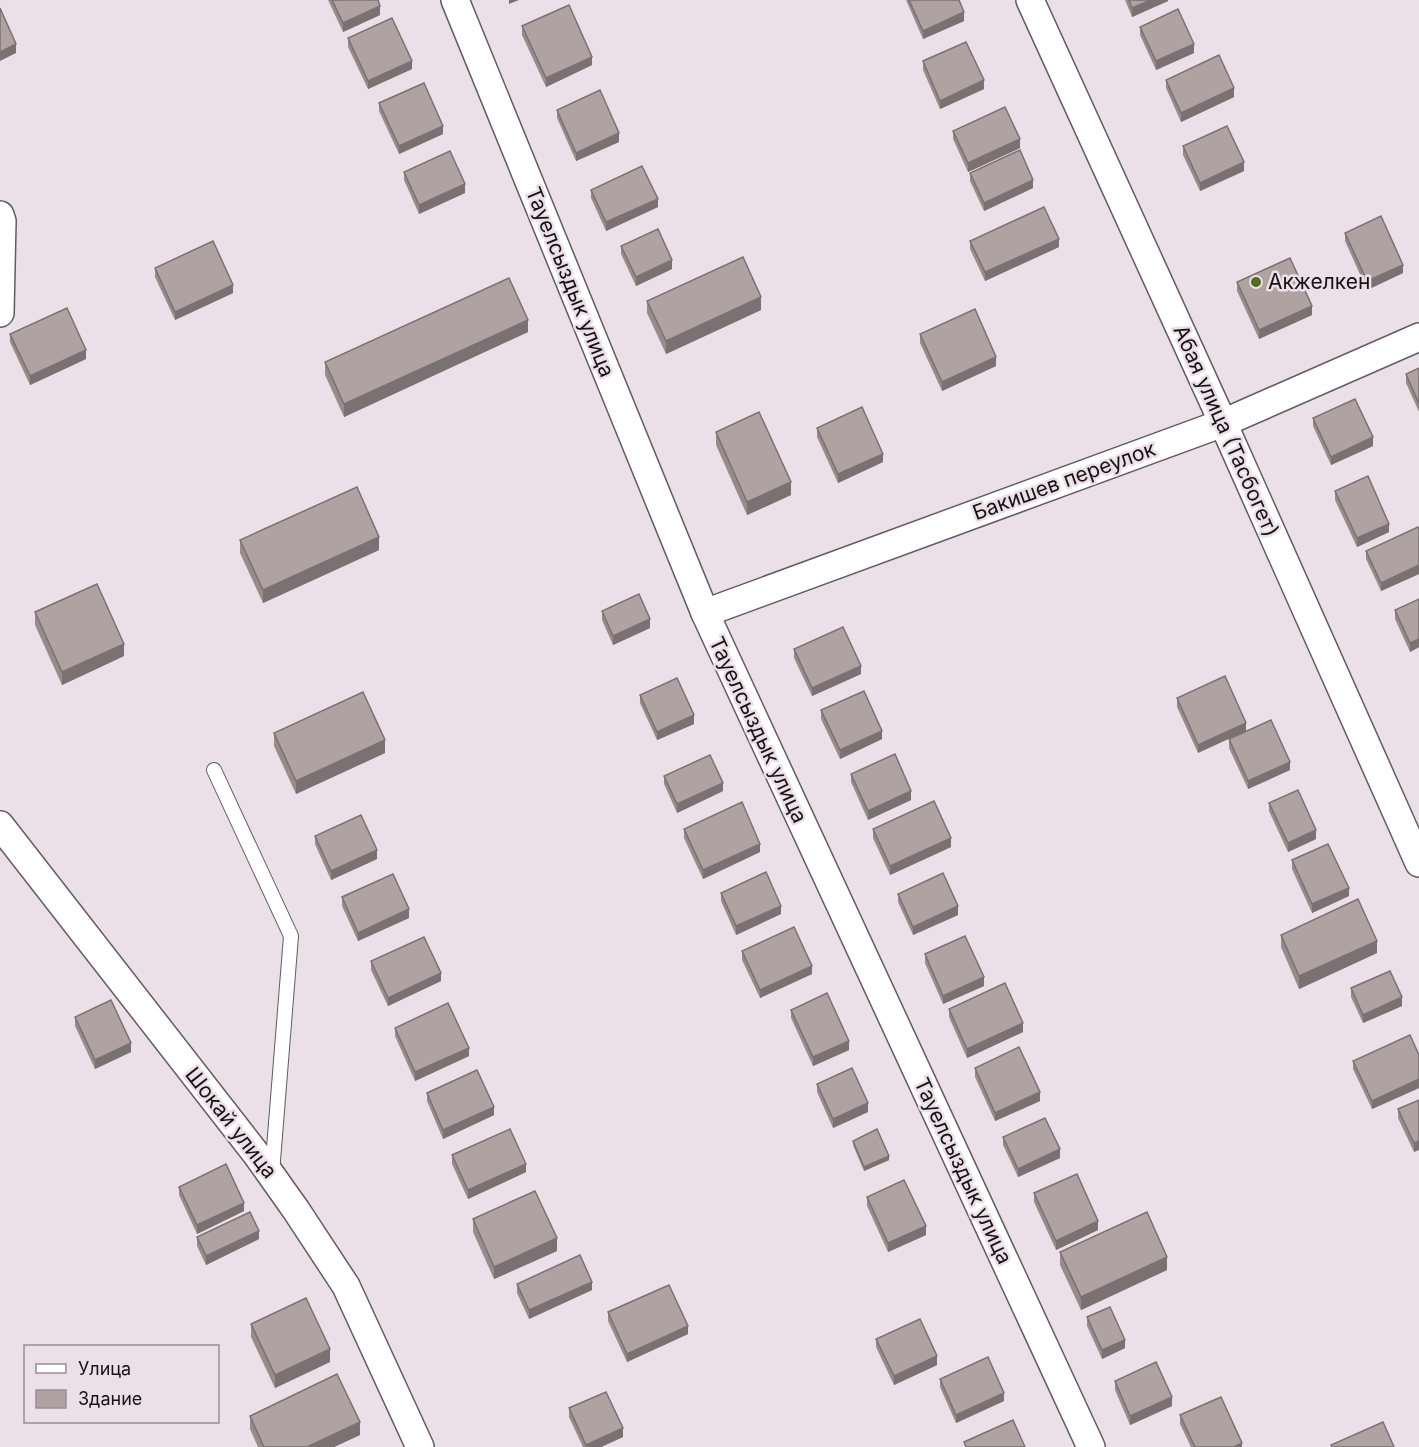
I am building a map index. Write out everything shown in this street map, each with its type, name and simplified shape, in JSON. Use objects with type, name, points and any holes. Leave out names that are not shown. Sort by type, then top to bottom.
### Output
[{"type":"street","name":"Тауелсыздык улица","points":[[455,0],[705,614],[1091,1447]]},
{"type":"street","name":"Абая улица (Тасбогет)","points":[[1030,0],[1223,423],[1419,863]]},
{"type":"street","points":[[0,215],[2,221],[0,314]]},
{"type":"street","name":"Бакишев переулок","points":[[705,614],[1223,423],[1419,337]]},
{"type":"street","name":"Шокай улица","points":[[0,825],[271,1175],[346,1286],[420,1447]]},
{"type":"lane","points":[[214,770],[291,936],[271,1175]]},
{"type":"building","points":[[332,0],[378,0],[380,6],[343,23]]},
{"type":"building","points":[[909,0],[959,0],[964,12],[923,31]]},
{"type":"building","points":[[1129,0],[1151,0],[1132,8]]},
{"type":"building","points":[[569,5],[592,57],[546,78],[522,26]]},
{"type":"building","points":[[0,8],[16,44],[0,52]]},
{"type":"building","points":[[1178,9],[1194,44],[1156,61],[1140,27]]},
{"type":"building","points":[[392,18],[412,61],[368,81],[348,38]]},
{"type":"building","points":[[966,42],[984,80],[940,101],[923,61]]},
{"type":"building","points":[[1219,55],[1234,88],[1181,113],[1166,80]]},
{"type":"building","points":[[424,83],[443,126],[399,146],[379,103]]},
{"type":"building","points":[[600,90],[619,133],[576,153],[557,110]]},
{"type":"building","points":[[1005,107],[1020,139],[968,163],[953,131]]},
{"type":"building","points":[[1227,126],[1244,162],[1200,183],[1183,146]]},
{"type":"building","points":[[1020,150],[1033,180],[984,203],[970,173]]},
{"type":"building","points":[[450,151],[465,184],[419,205],[404,172]]},
{"type":"building","points":[[642,166],[658,199],[606,222],[591,190]]},
{"type":"building","points":[[1044,207],[1059,239],[985,272],[970,241]]},
{"type":"building","points":[[1381,216],[1403,265],[1367,281],[1345,233]]},
{"type":"building","points":[[658,229],[672,260],[636,277],[621,246]]},
{"type":"building","points":[[213,241],[233,285],[175,312],[155,268]]},
{"type":"building","points":[[743,257],[761,297],[666,341],[647,301]]},
{"type":"building","points":[[1290,258],[1312,306],[1259,330],[1237,282]]},
{"type":"building","points":[[509,278],[528,320],[344,404],[325,362]]},
{"type":"building","points":[[67,308],[86,350],[30,376],[10,334]]},
{"type":"building","points":[[975,309],[996,357],[942,382],[920,334]]},
{"type":"building","points":[[1419,368],[1419,404],[1406,374]]},
{"type":"building","points":[[1355,399],[1373,437],[1331,457],[1313,418]]},
{"type":"building","points":[[862,407],[883,454],[838,474],[817,428]]},
{"type":"building","points":[[759,412],[791,482],[747,502],[716,432]]},
{"type":"building","points":[[1368,476],[1389,524],[1357,538],[1335,491]]},
{"type":"building","points":[[357,487],[379,537],[263,590],[240,540]]},
{"type":"building","points":[[1418,527],[1419,565],[1381,583],[1366,551]]},
{"type":"building","points":[[97,584],[124,644],[62,672],[35,612]]},
{"type":"building","points":[[639,594],[650,619],[613,636],[602,611]]},
{"type":"building","points":[[1419,599],[1419,639],[1410,643],[1395,610]]},
{"type":"building","points":[[843,627],[861,666],[812,688],[794,649]]},
{"type":"building","points":[[1225,676],[1246,723],[1198,745],[1177,698]]},
{"type":"building","points":[[677,678],[694,715],[657,732],[640,695]]},
{"type":"building","points":[[864,691],[882,731],[840,750],[821,710]]},
{"type":"building","points":[[363,692],[385,740],[296,781],[274,733]]},
{"type":"building","points":[[1271,720],[1290,762],[1248,781],[1229,739]]},
{"type":"building","points":[[895,754],[911,791],[868,811],[851,774]]},
{"type":"building","points":[[710,755],[723,783],[677,804],[664,776]]},
{"type":"building","points":[[1298,790],[1316,830],[1288,843],[1269,803]]},
{"type":"building","points":[[934,801],[951,838],[890,866],[873,829]]},
{"type":"building","points":[[742,802],[760,844],[703,870],[684,829]]},
{"type":"building","points":[[361,815],[377,850],[331,871],[315,836]]},
{"type":"building","points":[[1328,844],[1349,888],[1312,904],[1292,860]]},
{"type":"building","points":[[766,872],[781,906],[736,926],[721,893]]},
{"type":"building","points":[[943,873],[958,906],[913,927],[898,894]]},
{"type":"building","points":[[393,874],[409,909],[358,933],[342,897]]},
{"type":"building","points":[[1358,899],[1377,941],[1299,976],[1281,935]]},
{"type":"building","points":[[794,927],[812,966],[760,990],[742,951]]},
{"type":"building","points":[[965,936],[984,977],[943,996],[925,954]]},
{"type":"building","points":[[424,937],[441,973],[388,998],[371,961]]},
{"type":"building","points":[[1390,971],[1402,997],[1363,1015],[1351,988]]},
{"type":"building","points":[[1005,983],[1023,1023],[967,1049],[949,1009]]},
{"type":"building","points":[[827,993],[849,1041],[813,1057],[791,1010]]},
{"type":"building","points":[[111,1000],[131,1043],[95,1060],[75,1017]]},
{"type":"building","points":[[448,1003],[469,1048],[415,1072],[395,1028]]},
{"type":"building","points":[[1410,1035],[1419,1055],[1419,1079],[1372,1101],[1353,1061]]},
{"type":"building","points":[[1019,1047],[1040,1092],[995,1113],[975,1068]]},
{"type":"building","points":[[852,1068],[868,1103],[833,1119],[817,1084]]},
{"type":"building","points":[[477,1070],[494,1107],[443,1130],[427,1093]]},
{"type":"building","points":[[1419,1100],[1419,1141],[1414,1143],[1398,1109]]},
{"type":"building","points":[[1045,1118],[1060,1149],[1018,1169],[1003,1137]]},
{"type":"building","points":[[510,1129],[526,1164],[468,1190],[452,1155]]},
{"type":"building","points":[[877,1129],[889,1156],[864,1167],[853,1141]]},
{"type":"building","points":[[226,1164],[244,1203],[197,1225],[179,1187]]},
{"type":"building","points":[[1077,1174],[1098,1221],[1056,1241],[1034,1193]]},
{"type":"building","points":[[904,1180],[926,1226],[888,1243],[867,1197]]},
{"type":"building","points":[[535,1191],[557,1238],[494,1267],[473,1219]]},
{"type":"building","points":[[250,1212],[259,1231],[206,1256],[197,1237]]},
{"type":"building","points":[[1147,1212],[1167,1257],[1081,1297],[1060,1252]]},
{"type":"building","points":[[580,1255],[592,1282],[529,1310],[517,1284]]},
{"type":"building","points":[[669,1285],[688,1326],[627,1354],[608,1312]]},
{"type":"building","points":[[306,1298],[330,1349],[275,1375],[251,1324]]},
{"type":"building","points":[[1110,1307],[1125,1340],[1102,1350],[1087,1317]]},
{"type":"building","points":[[920,1319],[937,1356],[894,1376],[876,1339]]},
{"type":"building","points":[[988,1357],[1004,1393],[956,1415],[940,1379]]},
{"type":"building","points":[[1156,1362],[1172,1397],[1130,1416],[1115,1381]]},
{"type":"building","points":[[337,1374],[360,1422],[307,1447],[264,1447],[250,1416]]},
{"type":"building","points":[[606,1392],[623,1428],[586,1445],[569,1408]]},
{"type":"building","points":[[1221,1397],[1242,1443],[1234,1447],[1195,1447],[1180,1415]]},
{"type":"building","points":[[1013,1420],[1025,1447],[966,1447],[964,1442]]},
{"type":"building","points":[[1383,1422],[1394,1447],[1332,1447],[1331,1445]]},
{"type":"place","name":"Акжелкен","points":[[1256,282]]}]
